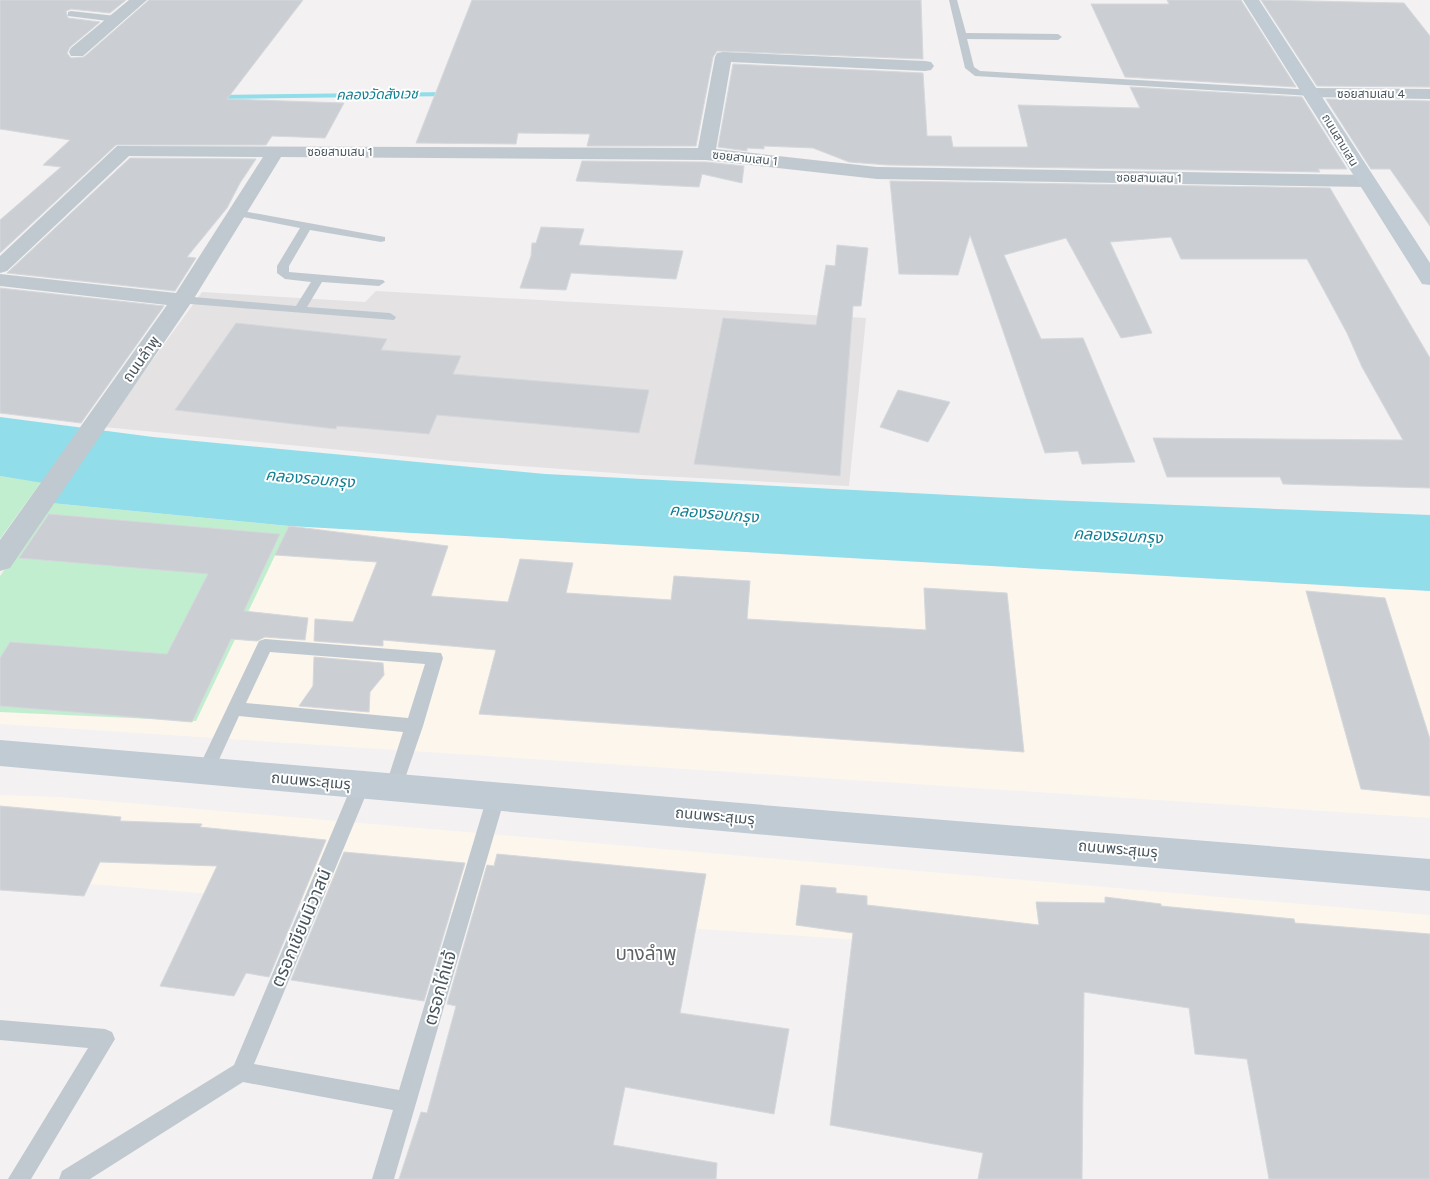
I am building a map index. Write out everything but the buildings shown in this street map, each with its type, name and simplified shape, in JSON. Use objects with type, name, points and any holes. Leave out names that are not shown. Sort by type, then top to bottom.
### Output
[{"type":"street","points":[[77,52],[139,0]]},
{"type":"street","name":"ถนนสามเสน","points":[[1251,0],[1430,279]]},
{"type":"street","points":[[706,154],[723,57],[925,66]]},
{"type":"street","name":"ซอยสามเสน 4","points":[[1312,93],[1430,94]]},
{"type":"street","name":"ซอยสามเสน 1","points":[[0,266],[124,150],[706,154],[877,173],[1366,181]]},
{"type":"street","name":"ถนนลำพู","points":[[0,561],[182,300],[275,152]]},
{"type":"street","points":[[0,280],[182,300]]},
{"type":"street","name":"ถนนพระสุเมรุ","points":[[0,753],[496,797],[1430,875]]},
{"type":"lane","points":[[953,0],[970,68],[978,74],[1312,93]]},
{"type":"lane","points":[[71,14],[116,19]]},
{"type":"lane","points":[[961,36],[1058,37]]},
{"type":"lane","points":[[237,213],[380,239]]},
{"type":"lane","points":[[307,226],[283,266],[283,273],[290,277],[379,282]]},
{"type":"lane","points":[[300,309],[318,279]]},
{"type":"lane","points":[[182,300],[390,317]]},
{"type":"lane","points":[[206,772],[265,645],[435,658],[394,788]]},
{"type":"lane","points":[[234,709],[414,726]]},
{"type":"lane","name":"ตรอกเขียนนิวาสน์","points":[[241,1072],[361,785]]},
{"type":"lane","name":"ตรอกไก่แจ้","points":[[383,1179],[496,797]]},
{"type":"lane","points":[[0,1030],[105,1038],[19,1179]]},
{"type":"lane","points":[[70,1179],[241,1072],[407,1102]]},
{"type":"shaded area","points":[[376,291],[866,318],[849,486],[641,475],[453,461],[104,427],[202,292],[365,302]]},
{"type":"shaded area","points":[[51,503],[289,526],[1430,591],[1430,818],[0,724],[0,575]]},
{"type":"shaded area","points":[[0,795],[60,797],[1430,915],[1430,988],[1222,965],[350,905],[0,877]]},
{"type":"green space","points":[[0,476],[41,482],[0,539]]},
{"type":"green space","points":[[51,503],[289,526],[196,721],[0,712],[0,576]]},
{"type":"water","name":"คลองรอบกรุง","points":[[0,417],[153,437],[545,474],[1048,500],[1430,515],[1430,591],[289,526],[51,503],[62,486],[0,476]]},
{"type":"waterway","name":"คลองวัดสังเวช","points":[[215,97],[449,94]]},
{"type":"district","name":"บางลำพู","points":[[646,953]]}]
